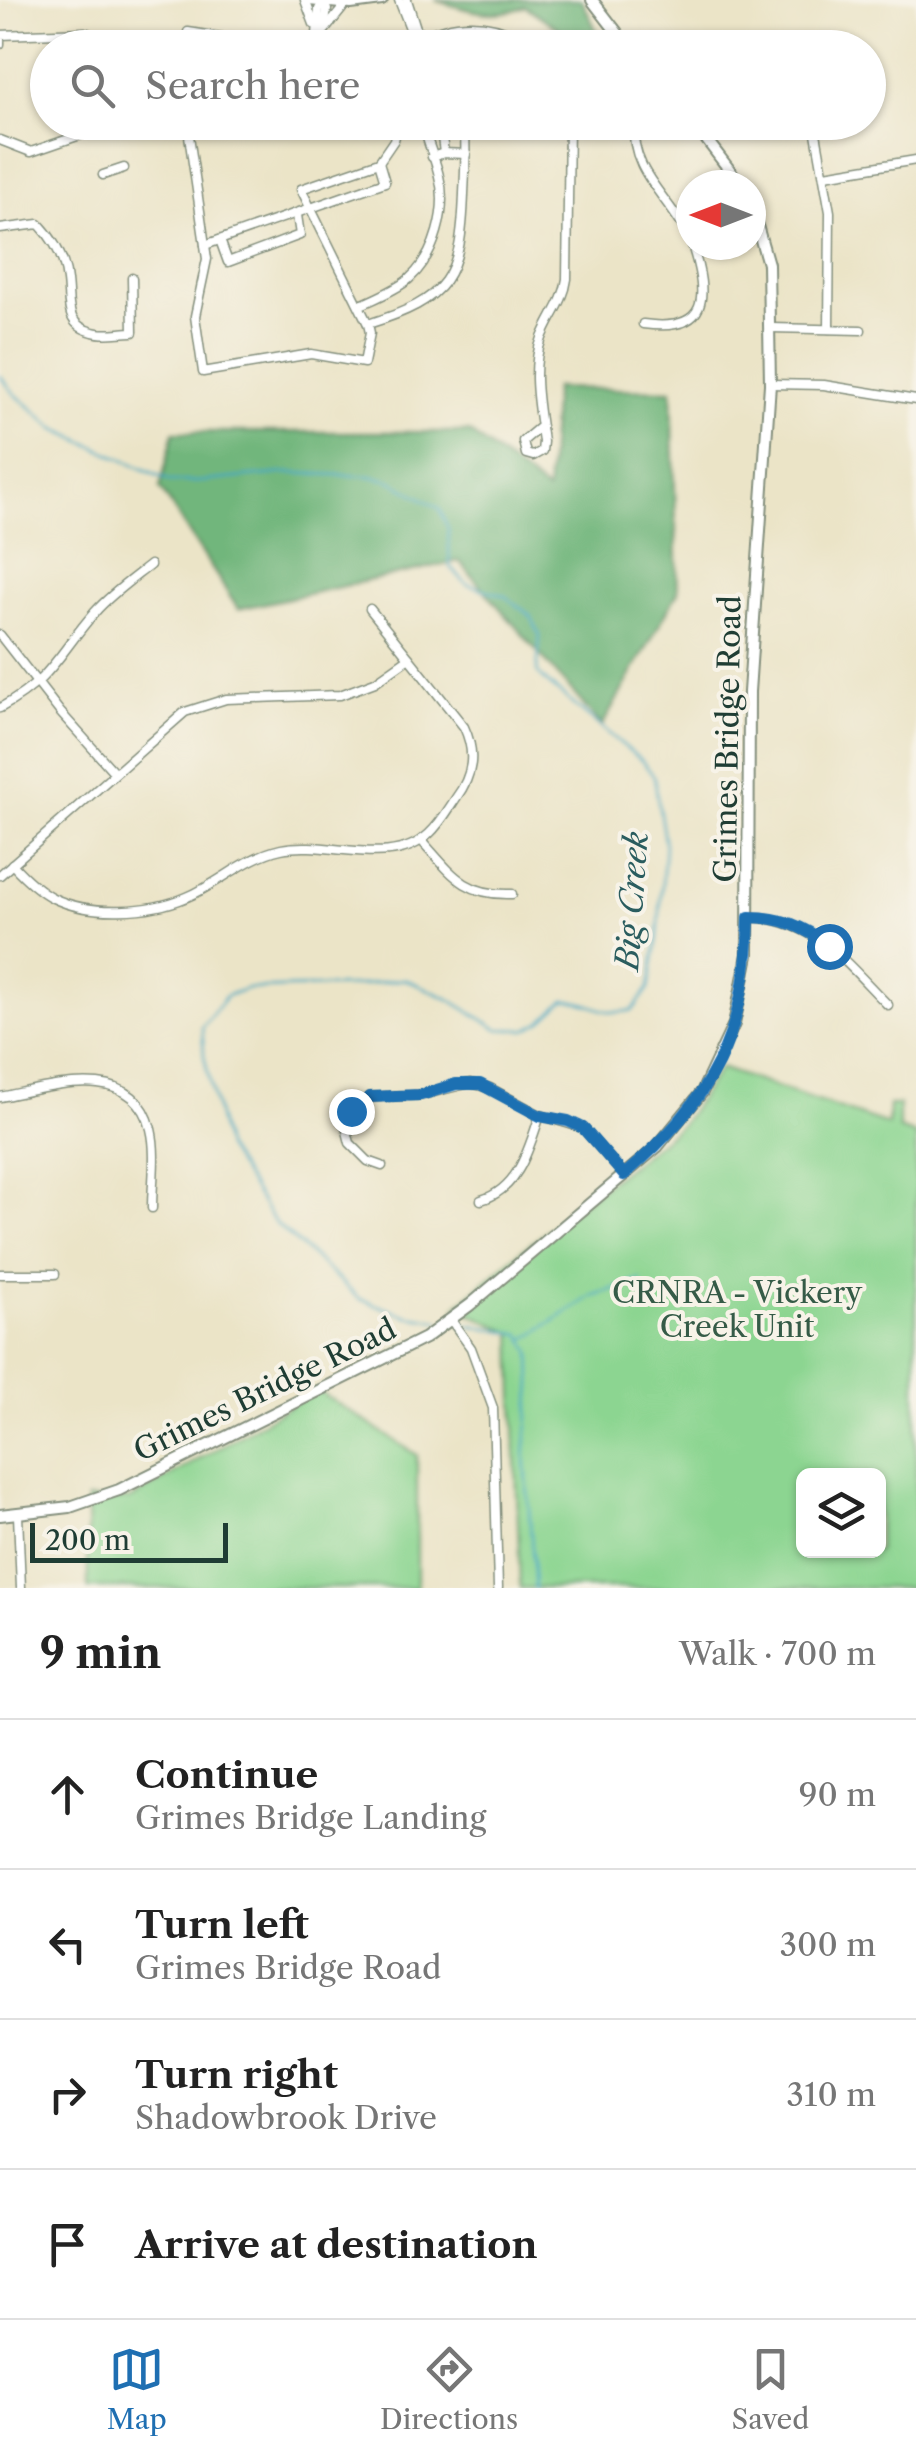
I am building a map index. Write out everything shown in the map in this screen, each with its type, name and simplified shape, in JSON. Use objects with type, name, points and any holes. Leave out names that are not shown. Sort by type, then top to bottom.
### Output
[{"type":"street","points":[[307,0],[346,4],[382,0]]},
{"type":"street","points":[[307,0],[320,29]]},
{"type":"street","points":[[403,0],[412,30]]},
{"type":"street","points":[[592,0],[615,30]]},
{"type":"street","points":[[320,29],[327,10],[324,2]]},
{"type":"street","points":[[320,29],[346,4]]},
{"type":"street","points":[[436,30],[464,24],[498,30]]},
{"type":"street","points":[[0,44],[0,35],[30,34]]},
{"type":"street","points":[[0,140],[32,152],[66,140]]},
{"type":"street","points":[[190,140],[207,269],[195,316],[202,372],[311,354],[364,362],[368,324],[301,189],[379,162],[394,140]]},
{"type":"street","points":[[360,305],[409,279],[428,252],[441,205],[439,176],[428,140]]},
{"type":"street","points":[[442,140],[444,153]]},
{"type":"street","points":[[368,324],[423,303],[451,273],[462,237],[465,140]]},
{"type":"street","points":[[541,426],[537,358],[546,329],[564,297],[567,279],[568,140]]},
{"type":"street","points":[[634,140],[640,166],[676,215]]},
{"type":"street","points":[[706,140],[729,170]]},
{"type":"street","points":[[818,140],[831,225],[829,329]]},
{"type":"street","points":[[432,157],[466,154]]},
{"type":"street","points":[[825,175],[916,160]]},
{"type":"street","points":[[205,245],[385,182],[379,162]]},
{"type":"street","points":[[104,175],[124,168]]},
{"type":"street","points":[[220,240],[228,262],[300,235],[296,215]]},
{"type":"street","points":[[0,228],[39,224],[56,244],[68,280],[68,311],[83,329],[96,334],[132,332],[132,278]]},
{"type":"street","name":"Grimes Bridge Road","points":[[0,1515],[70,1507],[120,1490],[425,1338],[624,1175],[681,1121],[719,1062],[744,990],[749,917],[749,692],[770,384],[766,257]]},
{"type":"street","points":[[642,324],[678,326],[695,314],[701,290],[695,260]]},
{"type":"street","points":[[771,328],[861,330]]},
{"type":"street","points":[[770,384],[824,386],[916,400]]},
{"type":"street","points":[[0,708],[38,684],[98,608],[150,565]]},
{"type":"street","points":[[12,864],[39,889],[66,903],[91,908],[143,908],[187,897],[247,862],[279,850],[315,846],[388,852],[421,840],[436,827],[464,787],[472,755],[464,727],[370,609]]},
{"type":"street","points":[[0,635],[114,772]]},
{"type":"street","points":[[0,875],[172,720],[197,706],[226,700],[340,695],[375,682],[409,658]]},
{"type":"street","points":[[421,840],[467,887],[492,895],[512,894]]},
{"type":"street","points":[[749,917],[782,920],[812,933],[888,1005]]},
{"type":"street","points":[[0,1097],[95,1082],[124,1092],[143,1111],[151,1129],[152,1208]]},
{"type":"street","points":[[382,1166],[368,1161],[350,1143],[346,1127],[351,1111],[370,1097],[421,1095],[470,1083],[490,1088],[540,1116],[583,1128],[624,1175]]},
{"type":"street","points":[[338,1105],[351,1111]]},
{"type":"street","points":[[481,1200],[497,1193],[516,1174],[540,1116]]},
{"type":"street","points":[[0,1274],[55,1274]]},
{"type":"street","points":[[451,1320],[471,1348],[493,1408],[498,1588]]},
{"type":"street","points":[[18,1515],[20,1588]]},
{"type":"green space","points":[[435,0],[582,0],[596,30],[560,30],[525,6],[492,13]]},
{"type":"green space","points":[[554,388],[672,390],[678,592],[602,726],[459,561],[238,609],[160,488],[174,432],[469,432],[547,491]]},
{"type":"green space","name":"CRNRA - Vickery Creek Unit","points":[[720,1068],[888,1125],[889,1105],[899,1105],[899,1129],[916,1135],[916,1588],[520,1588],[512,1333],[456,1307],[681,1125]]},
{"type":"green space","points":[[317,1390],[417,1455],[417,1588],[88,1588],[87,1500],[131,1499]]},
{"type":"waterway","name":"Big Creek","points":[[0,376],[56,429],[170,481],[286,473],[369,476],[389,480],[439,508],[448,528],[450,567],[467,584],[505,596],[531,616],[540,636],[537,672],[642,761],[654,776],[665,846],[658,936],[649,988],[633,1010],[606,1011],[565,1000],[526,1030],[498,1029],[449,999],[405,979],[353,986],[245,989],[226,996],[202,1027],[204,1056],[225,1147],[275,1223],[360,1299],[408,1316],[440,1321]]},
{"type":"waterway","points":[[524,1340],[592,1296],[641,1280]]},
{"type":"waterway","name":"Big Creek","points":[[458,1323],[521,1334],[531,1352],[525,1456],[535,1588]]},
{"type":"route","points":[[351,1111],[370,1097],[421,1095],[456,1084],[480,1084],[540,1116],[583,1128],[624,1175],[681,1121],[719,1062],[744,990],[749,917],[797,925],[829,946]]}]
